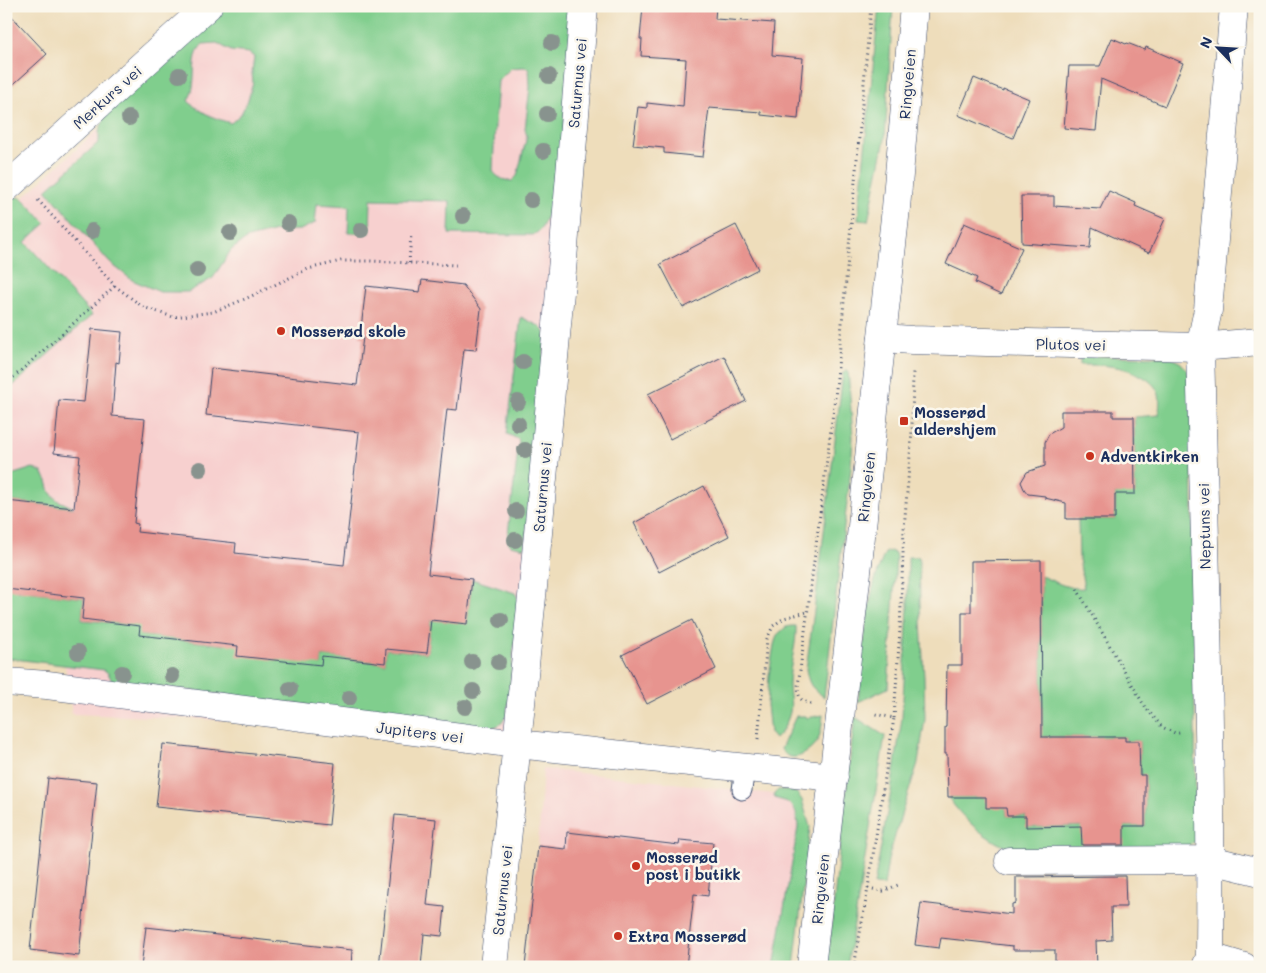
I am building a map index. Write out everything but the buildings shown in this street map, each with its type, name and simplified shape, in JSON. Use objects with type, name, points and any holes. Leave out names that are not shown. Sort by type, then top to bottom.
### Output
[{"type":"street","name":"Merkurs vei","points":[[11,184],[208,6]]},
{"type":"street","name":"Saturnus vei","points":[[494,967],[525,668],[563,259],[584,6]]},
{"type":"street","name":"Ringveien","points":[[811,967],[860,546],[896,208],[914,6]]},
{"type":"street","name":"Neptuns vei","points":[[1234,6],[1208,310],[1200,347],[1211,860],[1208,962],[1244,967]]},
{"type":"street","name":"Plutos vei","points":[[882,338],[1200,347],[1260,342]]},
{"type":"street","name":"Jupiters vei","points":[[6,682],[517,744],[744,779],[834,777]]},
{"type":"street","points":[[1009,861],[1211,860],[1260,872]]},
{"type":"path","points":[[811,704],[802,701],[798,695],[798,686],[836,389],[871,6]]},
{"type":"path","points":[[11,184],[35,196],[115,286],[143,307],[173,317],[213,312],[245,300],[308,269],[341,261],[456,265]]},
{"type":"path","points":[[409,263],[410,234]]},
{"type":"path","points":[[6,384],[115,286]]},
{"type":"path","points":[[854,967],[894,718],[904,529],[912,431],[912,340]]},
{"type":"path","points":[[1077,589],[1145,707],[1162,727],[1175,733],[1209,735]]},
{"type":"path","points":[[758,741],[767,639],[773,626],[784,618],[807,612]]},
{"type":"path","points":[[875,714],[894,718]]},
{"type":"path","points":[[868,888],[883,891],[898,885]]},
{"type":"shaded area","name":"Mosserød skole","points":[[234,6],[584,6],[515,741],[377,726],[72,714],[64,659],[6,647],[6,213]]},
{"type":"shaded area","points":[[543,769],[774,794],[775,798],[786,801],[793,806],[797,814],[798,827],[774,967],[525,967],[538,846]]},
{"type":"green space","points":[[223,6],[573,6],[557,213],[549,214],[540,230],[533,235],[449,234],[450,201],[371,199],[370,233],[348,233],[349,206],[317,204],[315,223],[300,230],[276,231],[248,238],[231,250],[213,278],[188,292],[160,292],[132,280],[109,262],[46,190],[99,142],[99,131],[107,112]],"holes":[[[217,43],[231,51],[249,53],[254,57],[253,83],[248,100],[241,114],[231,123],[208,115],[188,101],[193,88],[198,50],[203,44]],[[511,68],[529,68],[530,87],[525,129],[527,136],[517,176],[512,181],[501,179],[493,171],[498,81]]]},
{"type":"green space","points":[[879,6],[893,6],[885,139],[868,221],[858,220]]},
{"type":"green space","points":[[16,197],[22,198],[46,223],[25,242],[92,315],[6,392],[6,203]]},
{"type":"green space","points":[[521,317],[539,326],[546,333],[525,548],[510,545],[508,540],[519,442],[518,439],[507,434]]},
{"type":"green space","points":[[1080,356],[1170,357],[1181,363],[1188,371],[1192,414],[1196,841],[1174,851],[1011,850],[992,840],[976,828],[961,814],[948,797],[986,797],[1006,808],[1007,816],[1026,816],[1026,827],[1145,826],[1145,775],[1140,775],[1139,741],[1125,741],[1125,737],[1045,737],[1045,742],[1038,730],[1042,730],[1041,576],[1056,583],[1084,588],[1079,559],[1078,519],[1115,519],[1115,494],[1135,493],[1134,417],[1159,415],[1159,394],[1148,380],[1132,371],[1124,369],[1080,365]]},
{"type":"green space","points":[[848,370],[853,437],[851,468],[824,697],[811,686],[806,669],[843,373]]},
{"type":"green space","points":[[33,468],[42,472],[50,492],[57,500],[74,508],[6,501],[6,476]]},
{"type":"green space","points":[[890,551],[895,553],[896,558],[888,688],[858,702],[863,646],[873,588],[885,553]]},
{"type":"green space","points":[[908,557],[919,557],[925,719],[918,763],[888,860],[884,886],[874,885],[902,718],[908,607]]},
{"type":"green space","points":[[472,579],[515,593],[519,600],[507,715],[501,724],[492,728],[112,681],[104,670],[6,658],[6,589],[84,598],[82,620],[126,624],[142,611],[140,635],[225,645],[227,630],[321,665],[322,656],[385,663],[386,649],[427,653],[431,620],[467,623]]},
{"type":"green space","points":[[796,626],[796,633],[789,678],[791,709],[784,727],[775,739],[770,733],[767,705],[769,675],[777,635],[786,627]]},
{"type":"green space","points":[[823,715],[817,742],[807,752],[799,756],[790,757],[786,755],[781,749],[796,716],[806,716],[807,718]]},
{"type":"green space","points":[[855,717],[885,736],[847,967],[827,967],[840,844]]},
{"type":"green space","points":[[778,790],[797,793],[802,800],[810,827],[794,967],[774,967],[798,827],[793,807],[787,802],[775,798],[774,794]]},
{"type":"place","name":"Mosserød skole","points":[[281,331]]},
{"type":"place","name":"Mosserød aldershjem","points":[[904,421]]},
{"type":"place","name":"Adventkirken","points":[[1090,456]]},
{"type":"place","name":"Mosserød post i butikk","points":[[636,866]]},
{"type":"place","name":"Extra Mosserød","points":[[618,936]]}]
